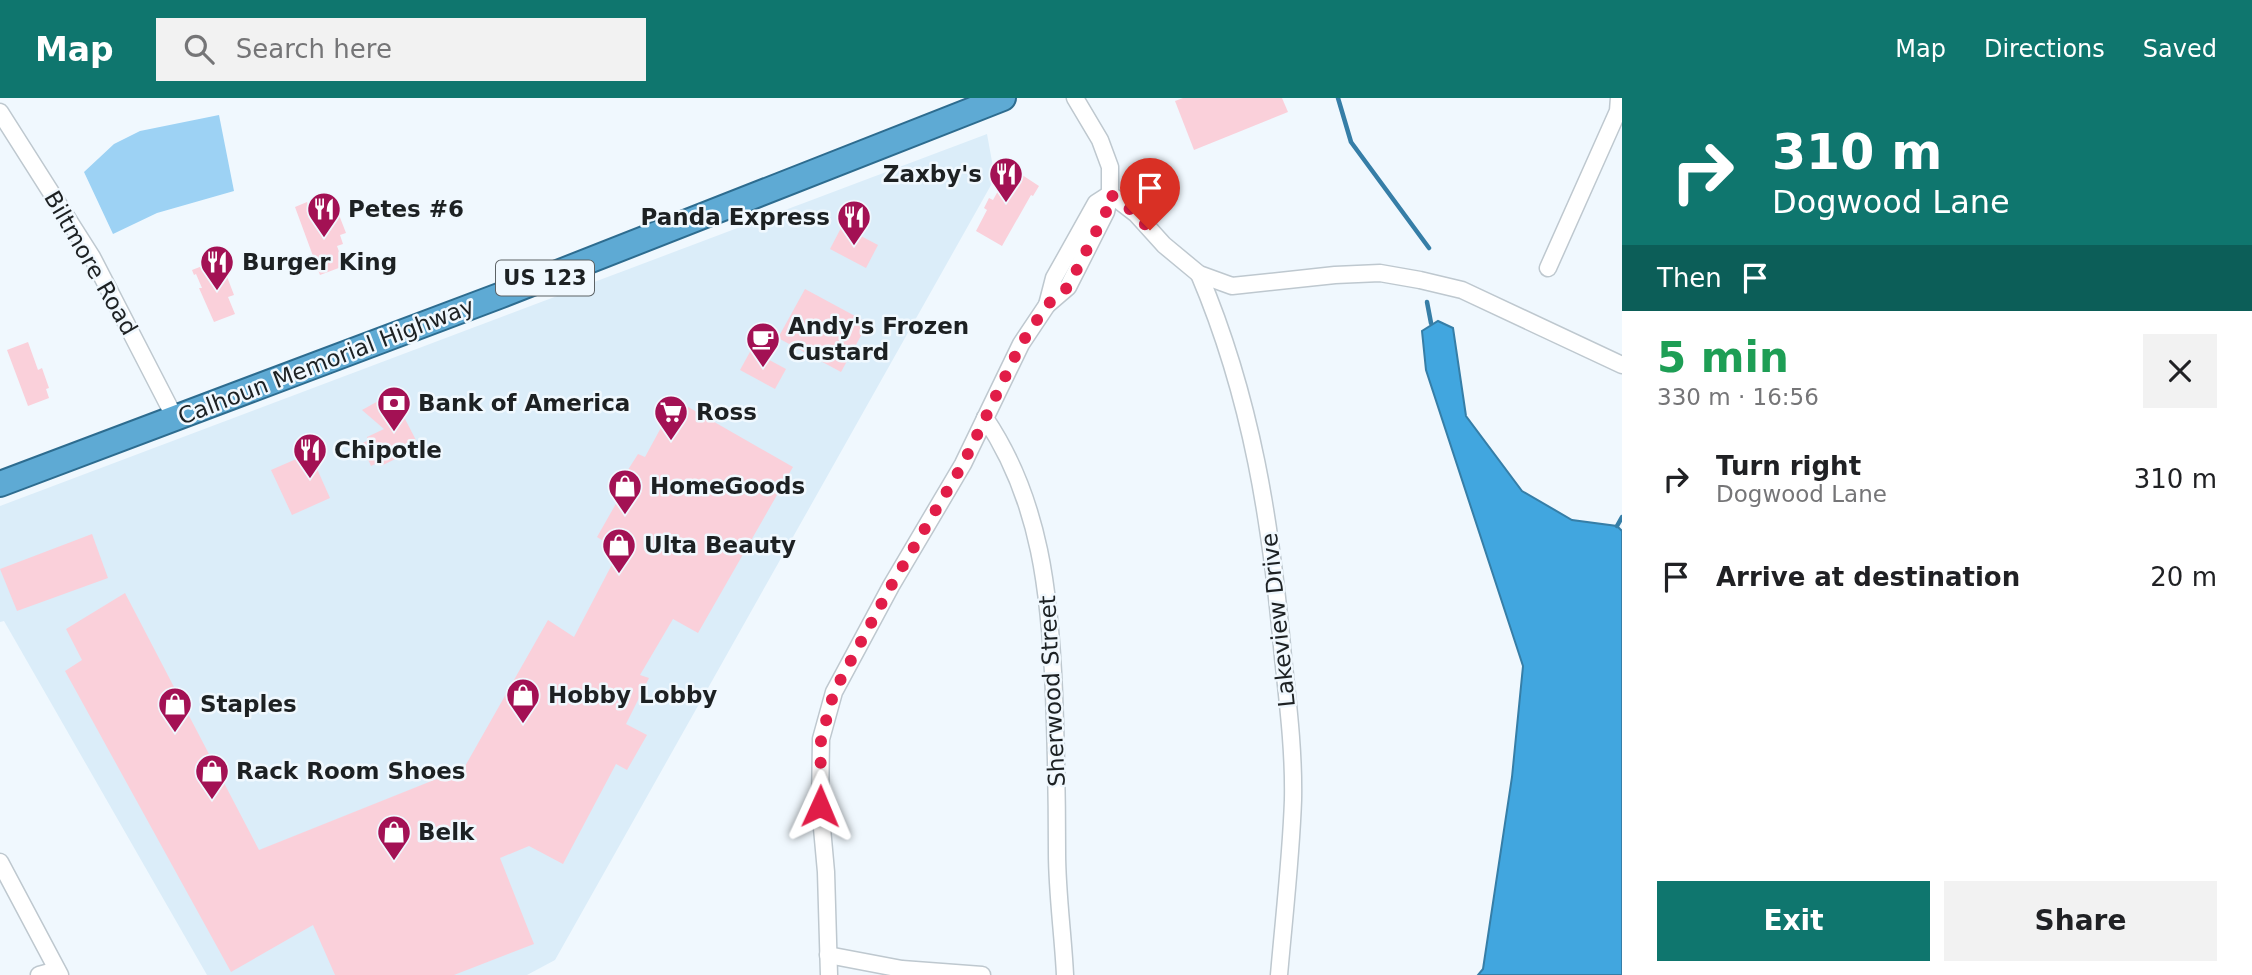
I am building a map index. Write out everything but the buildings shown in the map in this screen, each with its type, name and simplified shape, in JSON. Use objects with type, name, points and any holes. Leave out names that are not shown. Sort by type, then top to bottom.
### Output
[{"type":"highway","name":"Calhoun Memorial Highway","points":[[0,484],[499,296],[1003,98]]},
{"type":"street","points":[[1075,98],[1100,140],[1110,167],[1110,194]]},
{"type":"street","points":[[1548,268],[1619,111],[1619,98]]},
{"type":"street","name":"Biltmore Road","points":[[0,112],[92,257],[175,418]]},
{"type":"street","points":[[1110,194],[1136,214],[1164,245],[1199,274],[1232,286],[1380,273],[1420,279],[1462,290],[1622,365]]},
{"type":"street","points":[[829,975],[826,872],[820,806],[821,739],[834,692],[891,586],[963,464],[1021,344],[1047,305],[1054,278],[1096,203],[1110,194]]},
{"type":"street","name":"Lakeview Drive","points":[[1199,274],[1229,348],[1241,393],[1261,483],[1276,582],[1292,765],[1292,817],[1279,975]]},
{"type":"street","name":"Sherwood Street","points":[[985,418],[1005,448],[1024,494],[1036,529],[1044,573],[1052,632],[1058,767],[1057,856],[1065,975]]},
{"type":"street","points":[[0,862],[59,973],[39,975]]},
{"type":"street","points":[[828,954],[902,969],[982,975]]},
{"type":"shaded area","points":[[219,115],[234,191],[157,213],[113,234],[84,172],[114,144],[140,131]]},
{"type":"shaded area","points":[[987,134],[995,178],[555,960],[527,975],[207,975],[4,621],[0,622],[0,506]]},
{"type":"shaded area","points":[[1438,321],[1453,328],[1466,416],[1522,491],[1572,520],[1617,526],[1622,531],[1622,975],[1478,975],[1483,969],[1512,777],[1523,666],[1426,370],[1422,331]]},
{"type":"waterway","points":[[1338,98],[1351,142],[1429,248]]},
{"type":"waterway","points":[[1427,302],[1431,323]]},
{"type":"waterway","points":[[1617,526],[1622,517]]},
{"type":"place","name":"Zaxby's","points":[[1006,204]]},
{"type":"place","name":"Petes #6","points":[[324,239]]},
{"type":"place","name":"Panda Express","points":[[854,247]]},
{"type":"place","name":"Burger King","points":[[217,292]]},
{"type":"place","name":"Andy's Frozen Custard","points":[[763,369]]},
{"type":"place","name":"Bank of America","points":[[394,433]]},
{"type":"place","name":"Ross","points":[[671,442]]},
{"type":"place","name":"Chipotle","points":[[310,480]]},
{"type":"place","name":"HomeGoods","points":[[625,516]]},
{"type":"place","name":"Ulta Beauty","points":[[619,575]]},
{"type":"place","name":"Hobby Lobby","points":[[523,725]]},
{"type":"place","name":"Staples","points":[[175,734]]},
{"type":"place","name":"Rack Room Shoes","points":[[212,801]]},
{"type":"place","name":"Belk","points":[[394,862]]},
{"type":"route","points":[[820,806],[821,739],[834,692],[891,586],[963,464],[1021,344],[1047,305],[1068,287],[1106,212],[1110,194],[1136,214],[1150,230]]}]
